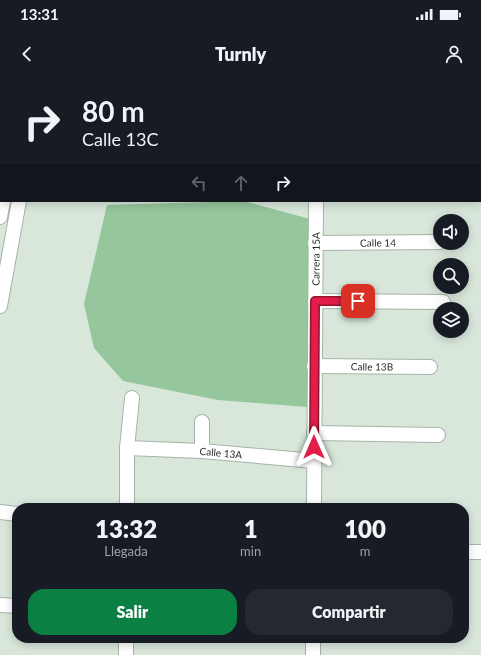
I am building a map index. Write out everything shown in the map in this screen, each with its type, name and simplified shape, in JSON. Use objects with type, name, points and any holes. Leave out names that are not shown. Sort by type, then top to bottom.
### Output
[{"type":"street","points":[[0,217],[3,202]]},
{"type":"street","points":[[0,306],[19,202]]},
{"type":"street","name":"Carrera 15A","points":[[314,503],[316,202]]},
{"type":"street","name":"Calle 14","points":[[315,243],[433,242]]},
{"type":"street","points":[[315,301],[443,302]]},
{"type":"street","name":"Calle 13B","points":[[314,366],[430,367]]},
{"type":"street","points":[[127,503],[127,448],[132,398]]},
{"type":"street","points":[[202,422],[202,451]]},
{"type":"street","points":[[314,433],[438,435]]},
{"type":"street","name":"Calle 13A","points":[[127,448],[202,451],[314,461]]},
{"type":"street","points":[[0,512],[12,513]]},
{"type":"street","points":[[469,552],[481,552]]},
{"type":"street","points":[[0,605],[12,606]]},
{"type":"street","points":[[126,643],[126,655]]},
{"type":"street","points":[[313,643],[313,655]]},
{"type":"green space","points":[[248,202],[310,219],[307,407],[218,400],[123,381],[94,348],[84,304],[107,205]]},
{"type":"route","points":[[314,447],[315,301],[358,301]]}]
